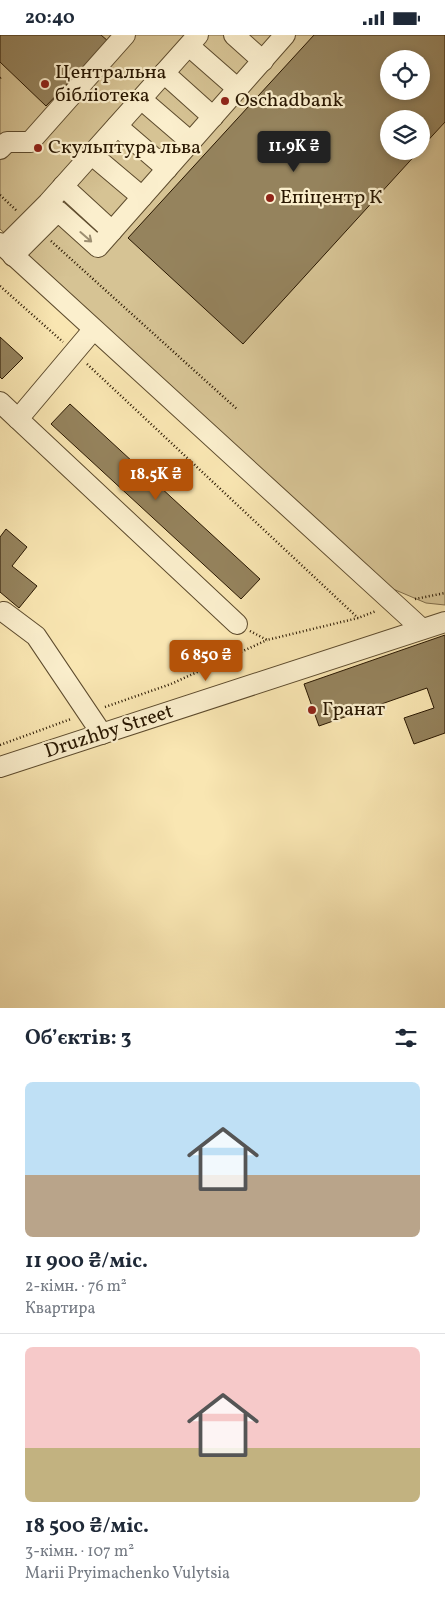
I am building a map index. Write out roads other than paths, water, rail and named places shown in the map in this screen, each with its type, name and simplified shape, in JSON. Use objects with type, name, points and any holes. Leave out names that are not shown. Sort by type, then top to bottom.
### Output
[{"type":"street","points":[[0,149],[7,141],[30,142],[125,35]]},
{"type":"street","points":[[234,35],[263,61]]},
{"type":"street","points":[[53,207],[98,247],[285,35]]},
{"type":"street","points":[[238,89],[193,40],[63,186],[53,207],[6,249],[422,629]]},
{"type":"street","points":[[164,73],[213,117]]},
{"type":"street","points":[[141,99],[191,142]]},
{"type":"street","points":[[117,126],[167,169]]},
{"type":"street","points":[[91,154],[142,197]]},
{"type":"street","points":[[63,186],[112,231]]},
{"type":"street","points":[[18,419],[93,329]]},
{"type":"street","points":[[0,402],[237,624]]},
{"type":"street","points":[[4,612],[36,636],[102,734]]},
{"type":"street","name":"Druzhby Street","points":[[0,767],[445,622]]},
{"type":"place","name":"Центральна бібліотека","points":[[45,84]]},
{"type":"place","name":"Oschadbank","points":[[225,101]]},
{"type":"place","name":"Скульптура льва","points":[[38,148]]},
{"type":"place","name":"Епіцентр К","points":[[270,198]]},
{"type":"place","name":"Гранат","points":[[312,710]]}]
